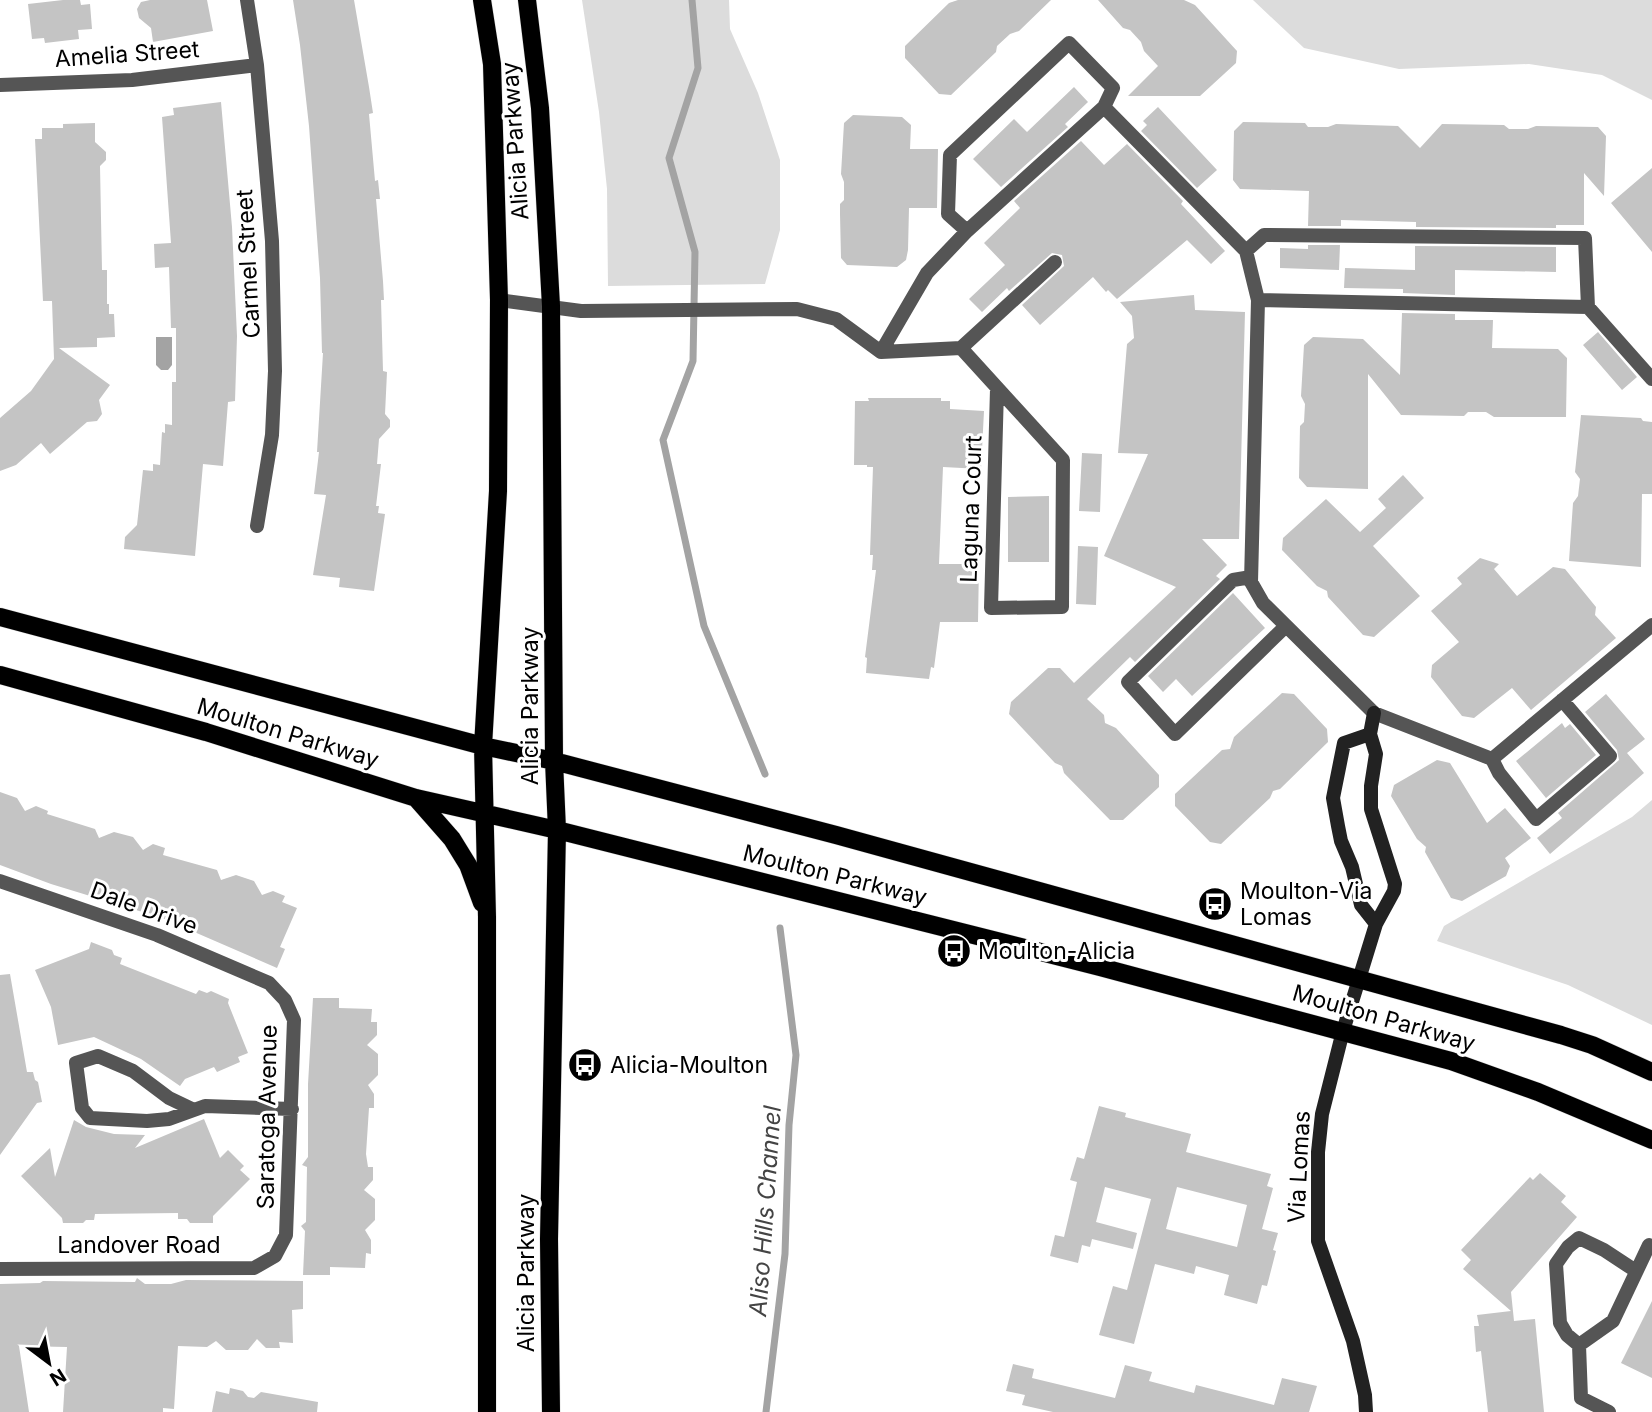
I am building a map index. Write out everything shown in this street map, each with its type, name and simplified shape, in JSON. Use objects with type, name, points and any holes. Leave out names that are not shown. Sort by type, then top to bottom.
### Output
[{"type":"main road","name":"Alicia Parkway","points":[[482,0],[492,64],[499,300],[498,491],[483,746],[487,917],[487,1412]]},
{"type":"main road","name":"Alicia Parkway","points":[[527,0],[540,108],[551,306],[554,761],[557,830],[548,1239],[551,1412]]},
{"type":"main road","name":"Moulton Parkway","points":[[0,617],[483,746],[554,761],[836,835],[1561,1035],[1592,1045],[1652,1072]]},
{"type":"main road","name":"Moulton Parkway","points":[[0,675],[206,732],[416,798],[557,830],[1100,967],[1451,1061],[1538,1092],[1652,1140]]},
{"type":"main road","points":[[416,798],[452,839],[468,865],[487,917]]},
{"type":"street","name":"Carmel Street","points":[[247,0],[257,65],[272,241],[275,371],[272,435],[257,526]]},
{"type":"street","points":[[881,352],[927,273],[967,231],[1104,107],[1113,88],[1069,43],[950,155],[948,214],[967,231]]},
{"type":"street","name":"Amelia Street","points":[[0,85],[132,80],[257,65]]},
{"type":"street","points":[[1104,107],[1246,251],[1258,300],[1251,582],[1263,603],[1374,713],[1492,760],[1499,773],[1536,819],[1610,756],[1563,700]]},
{"type":"street","points":[[1246,251],[1264,235],[1585,238],[1588,307],[1652,379]]},
{"type":"street","points":[[499,300],[581,311],[790,309],[836,319],[881,352],[961,348],[1055,262]]},
{"type":"street","points":[[1258,300],[1588,307]]},
{"type":"street","name":"Laguna Court","points":[[961,348],[1063,460],[1062,607],[991,608],[997,389]]},
{"type":"street","points":[[1251,577],[1233,580],[1128,682],[1175,734],[1286,626]]},
{"type":"street","points":[[1492,760],[1652,625]]},
{"type":"street","name":"Via Lomas","points":[[1366,1412],[1353,1341],[1318,1241],[1318,1152],[1322,1114],[1343,1031],[1376,924],[1394,891],[1395,884],[1371,809],[1376,754],[1370,734],[1374,713]]},
{"type":"street","points":[[1370,734],[1344,743],[1333,798],[1341,841],[1352,867],[1361,905],[1376,924]]},
{"type":"street","name":"Dale Drive","points":[[0,881],[157,934],[269,983]]},
{"type":"street","name":"Saratoga Avenue","points":[[269,983],[285,1000],[294,1020],[286,1235],[275,1256]]},
{"type":"street","points":[[192,1110],[169,1098],[133,1071],[98,1056],[76,1063],[82,1108],[90,1118],[147,1121],[169,1119],[205,1106],[292,1109]]},
{"type":"street","points":[[1580,1345],[1567,1335],[1560,1323],[1556,1264],[1568,1247],[1579,1238],[1604,1250],[1636,1271]]},
{"type":"street","points":[[1580,1345],[1613,1321],[1650,1245]]},
{"type":"street","name":"Landover Road","points":[[0,1269],[254,1268],[275,1256]]},
{"type":"street","points":[[1580,1345],[1581,1398],[1609,1412]]},
{"type":"shaded area","points":[[582,0],[729,0],[730,29],[758,93],[780,160],[780,230],[765,284],[608,286],[607,189],[599,112]]},
{"type":"shaded area","points":[[1253,0],[1652,0],[1652,100],[1602,75],[1529,64],[1399,69],[1304,48]]},
{"type":"shaded area","points":[[156,337],[172,337],[172,365],[168,370],[161,370],[156,365]]},
{"type":"shaded area","points":[[1652,800],[1652,1025],[1568,985],[1437,941],[1444,926],[1632,817]]},
{"type":"building","points":[[80,0],[81,5],[90,4],[92,29],[78,30],[79,39],[45,43],[44,38],[32,39],[28,4]]},
{"type":"building","points":[[207,0],[213,31],[153,42],[151,28],[139,18],[137,9],[141,2]]},
{"type":"building","points":[[293,0],[354,0],[373,113],[369,114],[375,181],[378,180],[380,199],[376,199],[384,300],[381,300],[383,371],[387,372],[385,414],[390,420],[390,427],[379,439],[377,464],[381,464],[376,506],[379,506],[378,513],[385,514],[374,591],[339,587],[340,578],[313,575],[326,495],[314,494],[319,452],[323,353],[309,126]]},
{"type":"building","points":[[958,0],[1051,0],[1019,31],[1010,34],[997,46],[996,52],[951,95],[939,94],[905,58],[905,46],[949,3]]},
{"type":"building","points":[[1098,0],[1184,0],[1195,5],[1237,51],[1236,63],[1200,96],[1128,96],[1158,66],[1144,51],[1141,42],[1130,30],[1123,28]]},
{"type":"building","points":[[1074,87],[1088,102],[1065,124],[1068,127],[1001,187],[973,159],[1014,119],[1027,132]]},
{"type":"building","points":[[221,102],[232,227],[237,336],[235,401],[228,402],[223,466],[203,464],[195,556],[124,549],[125,537],[137,525],[143,470],[153,471],[153,464],[160,465],[162,432],[165,433],[165,424],[172,425],[172,382],[176,382],[176,328],[171,328],[169,267],[155,268],[154,244],[171,243],[162,117],[174,115],[173,108]]},
{"type":"building","points":[[1158,107],[1217,170],[1197,188],[1141,131],[1147,125],[1143,121]]},
{"type":"building","points":[[853,115],[902,117],[911,125],[910,149],[938,149],[937,208],[909,208],[906,260],[897,267],[847,265],[841,258],[840,204],[844,200],[841,174],[844,123]]},
{"type":"building","points":[[1243,122],[1305,123],[1308,127],[1328,127],[1336,124],[1398,126],[1420,148],[1442,124],[1504,125],[1509,129],[1536,126],[1598,127],[1606,136],[1604,196],[1584,173],[1584,225],[1556,225],[1556,228],[1416,227],[1416,222],[1341,220],[1341,226],[1308,226],[1309,191],[1240,189],[1233,180],[1234,131]]},
{"type":"building","points":[[95,123],[95,142],[106,152],[106,160],[100,166],[102,270],[107,270],[107,304],[109,314],[114,314],[115,337],[97,338],[97,347],[59,348],[110,385],[99,400],[102,414],[97,421],[87,422],[50,454],[41,443],[16,465],[0,471],[0,418],[31,391],[54,359],[52,301],[43,301],[35,139],[42,139],[42,128]]},
{"type":"building","points":[[1081,141],[1104,165],[1127,144],[1183,201],[1181,204],[1225,251],[1211,264],[1187,240],[1117,299],[1108,290],[1106,292],[1093,277],[1040,325],[1022,305],[1064,266],[1062,255],[1052,253],[1009,291],[1007,288],[982,312],[969,299],[1005,265],[984,243],[1020,208],[1014,201]]},
{"type":"building","points":[[1652,168],[1652,252],[1611,203]]},
{"type":"building","points":[[1308,245],[1340,245],[1339,270],[1280,268],[1280,248],[1308,249]]},
{"type":"building","points":[[1415,246],[1556,247],[1556,272],[1455,270],[1455,295],[1403,293],[1403,289],[1344,288],[1345,268],[1415,270]]},
{"type":"building","points":[[1194,295],[1195,310],[1245,312],[1239,539],[1202,539],[1227,565],[1216,576],[1220,579],[1135,662],[1130,657],[1087,699],[1104,715],[1105,723],[1116,728],[1159,775],[1159,787],[1123,820],[1110,820],[1064,773],[1062,766],[1055,763],[1009,714],[1011,702],[1048,668],[1060,668],[1074,683],[1176,587],[1104,556],[1148,454],[1118,453],[1127,344],[1134,338],[1132,316],[1120,302]]},
{"type":"building","points":[[1402,313],[1455,314],[1455,320],[1493,320],[1492,348],[1558,349],[1567,358],[1566,417],[1494,417],[1486,412],[1468,412],[1464,416],[1401,415],[1368,374],[1368,489],[1307,487],[1299,478],[1300,426],[1304,422],[1305,404],[1301,396],[1304,345],[1313,337],[1363,339],[1400,375]]},
{"type":"building","points":[[1598,332],[1637,377],[1622,390],[1583,345]]},
{"type":"building","points":[[868,398],[941,398],[941,401],[950,401],[950,409],[984,411],[981,469],[943,467],[939,564],[979,564],[978,622],[940,622],[934,668],[931,667],[929,679],[866,673],[865,657],[876,570],[872,570],[873,555],[870,555],[873,467],[854,465],[855,401],[869,401]]},
{"type":"building","points":[[1581,415],[1641,418],[1643,421],[1652,422],[1652,494],[1642,494],[1641,567],[1569,561],[1573,503],[1578,496],[1580,479],[1575,472]]},
{"type":"building","points":[[1082,453],[1102,454],[1100,512],[1079,511]]},
{"type":"building","points":[[1403,475],[1424,498],[1373,546],[1420,596],[1374,637],[1363,635],[1328,597],[1327,591],[1317,586],[1282,550],[1283,538],[1326,499],[1360,532],[1386,508],[1378,499]]},
{"type":"building","points":[[1049,496],[1049,562],[1008,562],[1008,497]]},
{"type":"building","points":[[1078,546],[1098,547],[1096,605],[1076,604]]},
{"type":"building","points":[[1480,558],[1499,564],[1494,569],[1517,596],[1553,567],[1565,569],[1596,607],[1595,615],[1616,638],[1531,710],[1512,688],[1474,718],[1462,716],[1431,677],[1432,665],[1459,642],[1431,611],[1462,584],[1457,578]]},
{"type":"building","points":[[1233,593],[1265,628],[1192,696],[1176,679],[1163,692],[1148,676]]},
{"type":"building","points":[[1282,693],[1294,694],[1327,729],[1328,742],[1280,789],[1273,791],[1270,798],[1221,844],[1210,842],[1175,806],[1175,794],[1222,750],[1230,749],[1234,737]]},
{"type":"building","points":[[1606,694],[1645,739],[1627,753],[1644,773],[1550,854],[1537,838],[1562,818],[1558,813],[1619,760],[1617,750],[1585,712]]},
{"type":"building","points":[[1562,723],[1565,728],[1570,724],[1596,755],[1546,798],[1516,761]]},
{"type":"building","points":[[1437,760],[1450,763],[1487,823],[1505,808],[1531,838],[1505,858],[1510,866],[1506,876],[1462,901],[1451,898],[1425,852],[1426,847],[1417,839],[1391,796],[1394,785]]},
{"type":"building","points":[[0,792],[17,798],[25,811],[36,806],[48,811],[47,814],[95,829],[99,838],[114,832],[133,837],[143,850],[153,844],[165,848],[163,855],[217,870],[221,880],[236,875],[254,881],[262,895],[273,891],[285,896],[282,902],[297,908],[280,947],[285,949],[277,968],[162,918],[51,884],[0,865]]},
{"type":"building","points":[[91,942],[112,950],[114,955],[122,958],[120,964],[196,994],[199,990],[207,993],[211,991],[229,999],[228,1003],[248,1053],[238,1057],[240,1062],[217,1072],[214,1067],[185,1079],[180,1086],[141,1059],[94,1037],[58,1045],[51,1007],[35,970],[89,949]]},
{"type":"building","points":[[10,974],[27,1072],[33,1072],[38,1082],[42,1102],[37,1103],[0,1155],[0,975]]},
{"type":"building","points":[[313,998],[339,998],[339,1008],[372,1009],[371,1022],[377,1022],[377,1035],[367,1045],[378,1054],[378,1075],[368,1085],[374,1094],[374,1108],[369,1108],[366,1154],[368,1167],[373,1167],[373,1180],[364,1190],[375,1199],[375,1220],[365,1230],[371,1240],[371,1254],[366,1253],[365,1268],[330,1267],[330,1275],[303,1275],[305,1231],[301,1226],[306,1222],[307,1167],[302,1165],[308,1157],[308,1084]]},
{"type":"building","points":[[1099,1106],[1126,1113],[1125,1117],[1191,1134],[1186,1152],[1271,1174],[1267,1186],[1273,1188],[1262,1229],[1278,1233],[1267,1286],[1262,1285],[1257,1304],[1224,1295],[1229,1275],[1196,1266],[1194,1274],[1155,1264],[1134,1344],[1099,1335],[1113,1286],[1127,1290],[1151,1199],[1105,1187],[1096,1222],[1137,1233],[1133,1249],[1092,1239],[1090,1247],[1082,1245],[1078,1263],[1050,1256],[1055,1235],[1064,1237],[1077,1182],[1070,1180],[1077,1157],[1084,1159]],"holes":[[[1177,1187],[1247,1205],[1237,1247],[1166,1229]]]},
{"type":"building","points":[[204,1119],[220,1158],[228,1150],[244,1166],[240,1170],[250,1179],[213,1216],[213,1223],[190,1223],[187,1219],[178,1219],[178,1213],[95,1214],[94,1220],[63,1223],[62,1218],[21,1176],[50,1148],[55,1177],[74,1120],[86,1127],[114,1134],[145,1135],[135,1148]]},
{"type":"building","points":[[1540,1173],[1566,1196],[1561,1202],[1577,1217],[1511,1292],[1514,1321],[1535,1319],[1544,1412],[1488,1412],[1481,1351],[1476,1352],[1474,1326],[1479,1326],[1477,1315],[1511,1311],[1463,1269],[1471,1260],[1461,1250],[1530,1177],[1533,1180]]},
{"type":"building","points":[[137,1278],[145,1284],[171,1284],[186,1280],[303,1281],[303,1309],[292,1310],[293,1343],[279,1342],[280,1348],[266,1348],[257,1339],[248,1350],[226,1350],[216,1341],[207,1347],[178,1346],[174,1409],[163,1408],[163,1412],[63,1412],[67,1347],[19,1346],[29,1412],[0,1412],[0,1284],[43,1281],[135,1282]]},
{"type":"building","points":[[1652,1301],[1652,1378],[1621,1363]]},
{"type":"building","points":[[1013,1364],[1034,1369],[1032,1378],[1115,1398],[1125,1365],[1152,1372],[1149,1381],[1194,1393],[1196,1385],[1274,1405],[1282,1378],[1317,1386],[1309,1412],[1053,1412],[1022,1405],[1025,1395],[1006,1391]]},
{"type":"building","points":[[230,1388],[243,1391],[248,1397],[254,1398],[261,1392],[318,1402],[317,1412],[212,1412],[216,1391],[229,1394]]},
{"type":"waterway","name":"Aliso Hills Channel","points":[[692,0],[698,68],[669,158],[695,252],[693,361],[663,440],[704,626],[765,774]]},
{"type":"waterway","name":"Aliso Hills Channel","points":[[766,1412],[785,1254],[789,1125],[796,1055],[780,928]]},
{"type":"place","name":"Moulton-Via Lomas","points":[[1215,904]]},
{"type":"place","name":"Moulton-Alicia","points":[[954,951]]},
{"type":"place","name":"Alicia-Moulton","points":[[585,1065]]}]
